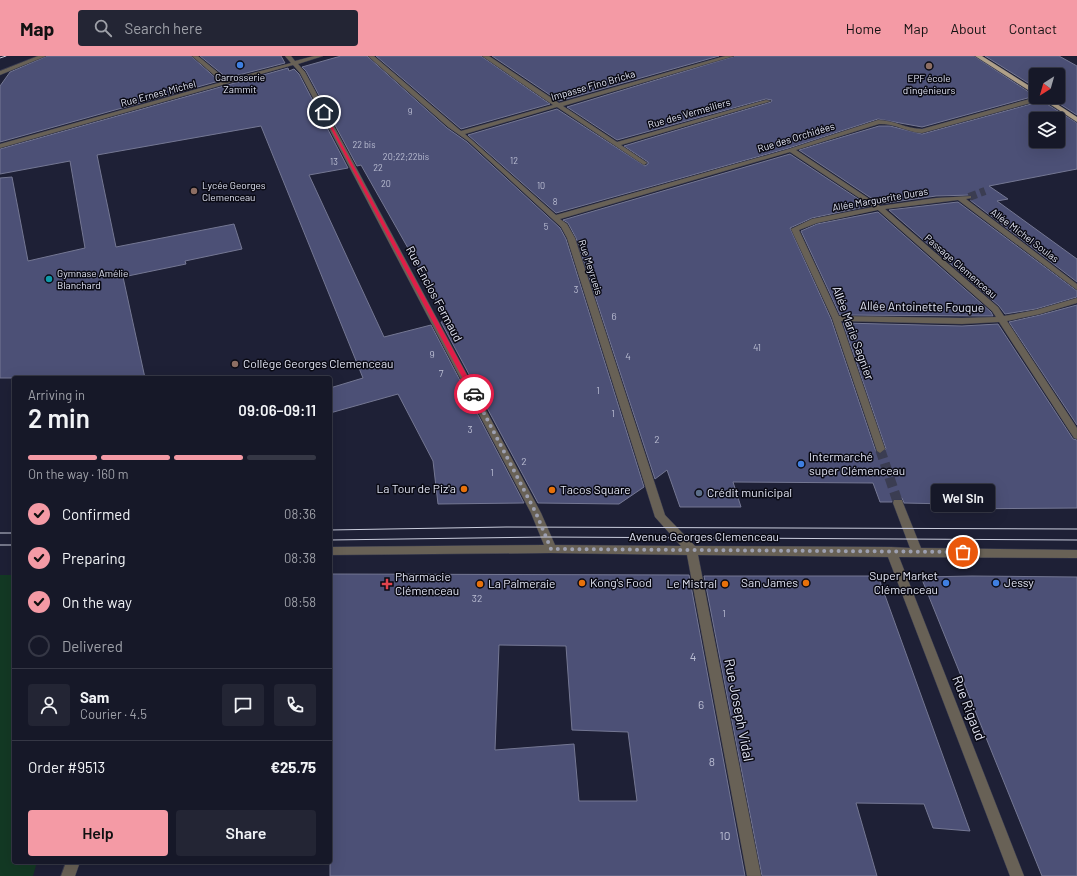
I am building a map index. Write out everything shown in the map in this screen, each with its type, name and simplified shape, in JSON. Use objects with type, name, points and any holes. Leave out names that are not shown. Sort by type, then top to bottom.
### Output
[{"type":"main road","points":[[978,56],[1029,89]]},
{"type":"main road","points":[[1053,104],[1077,120]]},
{"type":"street","points":[[0,73],[43,56]]},
{"type":"street","points":[[195,56],[227,83]]},
{"type":"street","name":"Rue Enclos Fermaud","points":[[288,56],[302,72],[379,214],[536,513],[551,549]]},
{"type":"street","name":"Rue Ernest Michel","points":[[0,146],[320,56]]},
{"type":"street","name":"Rue Meyrueis","points":[[371,56],[555,218],[567,232],[576,251],[660,517],[692,550]]},
{"type":"street","points":[[485,56],[644,163]]},
{"type":"street","name":"Impasse Fino Bricka","points":[[460,133],[731,56]]},
{"type":"street","name":"Rue des Vermeiliers","points":[[616,144],[768,101]]},
{"type":"street","name":"Rue des Orchidées","points":[[555,218],[791,150],[878,122],[888,121],[915,132],[1029,102]]},
{"type":"street","name":"Passage Clemenceau","points":[[791,150],[879,208],[995,309],[1077,436]]},
{"type":"street","name":"Allée Marguerite Duras","points":[[795,229],[815,221],[879,208],[969,197]]},
{"type":"street","name":"Allée Michel Soulas","points":[[961,199],[1077,288]]},
{"type":"street","name":"Allée Marie Sagnier","points":[[795,229],[836,318],[880,449]]},
{"type":"street","name":"Allée Antoinette Fouque","points":[[836,318],[962,321],[1002,319],[1037,312],[1077,300]]},
{"type":"street","points":[[898,503],[918,552]]},
{"type":"street","name":"Avenue Georges Clemenceau","points":[[332,550],[551,549],[891,551],[1077,554]]},
{"type":"street","name":"Rue Joseph Vidal","points":[[692,550],[754,876]]},
{"type":"street","name":"Rue Rigaud","points":[[891,551],[1017,876]]},
{"type":"street","points":[[68,876],[71,864]]},
{"type":"green space","points":[[0,575],[12,575],[12,864],[36,864],[33,876],[0,876]]},
{"type":"building","points":[[47,56],[191,56],[219,81],[0,142],[0,86],[10,72]]},
{"type":"building","points":[[200,56],[281,56],[285,63],[227,78]]},
{"type":"building","points":[[341,56],[367,56],[447,128],[467,142],[560,228],[566,239],[644,487],[619,504],[538,503],[441,322],[447,321],[413,257],[361,165],[357,166],[306,71],[302,67]]},
{"type":"building","points":[[376,56],[481,56],[550,104],[461,129]]},
{"type":"building","points":[[492,56],[719,56],[559,101]]},
{"type":"building","points":[[735,56],[974,56],[1029,92],[1029,98],[922,127],[878,119],[789,148],[556,213],[468,135],[557,109],[645,166],[648,162],[624,146],[771,102],[772,100],[766,99],[617,140],[567,107]]},
{"type":"building","points":[[985,56],[1059,56],[1077,66],[1077,115],[1060,104],[1065,104],[1065,68],[1029,68],[1029,84]]},
{"type":"building","points":[[288,68],[289,71],[294,69],[299,74],[348,168],[309,175],[384,337],[431,325],[524,503],[438,504],[433,461],[398,394],[332,412],[332,387],[363,378],[261,126],[97,155],[116,247],[234,224],[242,249],[185,261],[186,264],[123,277],[145,376],[12,376],[12,378],[0,378],[0,178],[12,177],[28,261],[85,248],[70,161],[0,174],[0,149]]},
{"type":"building","points":[[1031,104],[1047,104],[1060,112],[1029,112],[1029,148],[1065,148],[1065,115],[1077,123],[1077,169],[989,186],[1008,199],[997,201],[1077,259],[1077,282],[970,200],[972,199],[972,195],[936,196],[880,204],[799,150],[879,126],[890,126],[922,134]]},
{"type":"building","points":[[790,154],[869,206],[812,218],[790,228],[831,319],[876,452],[880,454],[886,449],[843,323],[962,326],[998,324],[1073,439],[1077,440],[1077,508],[951,509],[949,504],[904,503],[902,498],[893,499],[892,502],[880,502],[873,483],[733,482],[741,507],[680,507],[667,470],[655,479],[576,238],[568,223],[563,220]]},
{"type":"building","points":[[958,202],[1077,291],[1077,297],[1036,309],[1005,314],[999,306],[889,210]]},
{"type":"building","points":[[878,212],[991,312],[993,316],[840,315],[801,231],[817,224]]},
{"type":"building","points":[[1077,305],[1077,425],[1009,322]]},
{"type":"building","points":[[332,574],[689,575],[745,876],[330,876],[330,864],[332,864]],"holes":[[[499,645],[566,646],[572,730],[628,732],[637,801],[579,801],[574,744],[495,750]]]},
{"type":"building","points":[[704,576],[878,576],[970,831],[933,828],[924,804],[856,803],[877,876],[762,876]]},
{"type":"building","points":[[921,577],[1077,577],[1077,876],[1042,876]]},
{"type":"tunnel","points":[[969,197],[985,191]]},
{"type":"tunnel","points":[[880,449],[898,503]]},
{"type":"tram line","points":[[0,58],[6,56]]},
{"type":"tram line","points":[[332,530],[506,527],[1077,529]]},
{"type":"tram line","points":[[0,533],[12,533]]},
{"type":"tram line","points":[[332,540],[546,537],[1077,540]]},
{"type":"tram line","points":[[0,545],[12,545]]},
{"type":"way so far","points":[[474,394],[536,513],[551,549],[963,552]]},
{"type":"place","name":"Carrosserie Zammit","points":[[240,65]]},
{"type":"place","name":"EPF école d'ingénieurs","points":[[929,66]]},
{"type":"place","name":"Lycée Georges Clemenceau","points":[[194,191]]},
{"type":"place","name":"Gymnase Amélie Blanchard","points":[[49,279]]},
{"type":"place","name":"Collège Georges Clemenceau","points":[[235,364]]},
{"type":"place","name":"Intermarché super Clémenceau","points":[[801,464]]},
{"type":"place","name":"La Tour de Piz'a","points":[[464,489]]},
{"type":"place","name":"Tacos Square","points":[[552,490]]},
{"type":"place","name":"Crédit municipal","points":[[699,493]]},
{"type":"place","name":"Wei Sin","points":[[963,552]]},
{"type":"place","name":"Kong's Food","points":[[582,583]]},
{"type":"place","name":"San James","points":[[806,583]]},
{"type":"place","name":"Super Market Clémenceau","points":[[946,583]]},
{"type":"place","name":"Jessy","points":[[996,583]]},
{"type":"place","name":"Pharmacie Clémenceau","points":[[387,584]]},
{"type":"place","name":"La Palmeraie","points":[[480,584]]},
{"type":"place","name":"Le Mistral","points":[[725,584]]},
{"type":"route","points":[[324,112],[474,394]]}]
